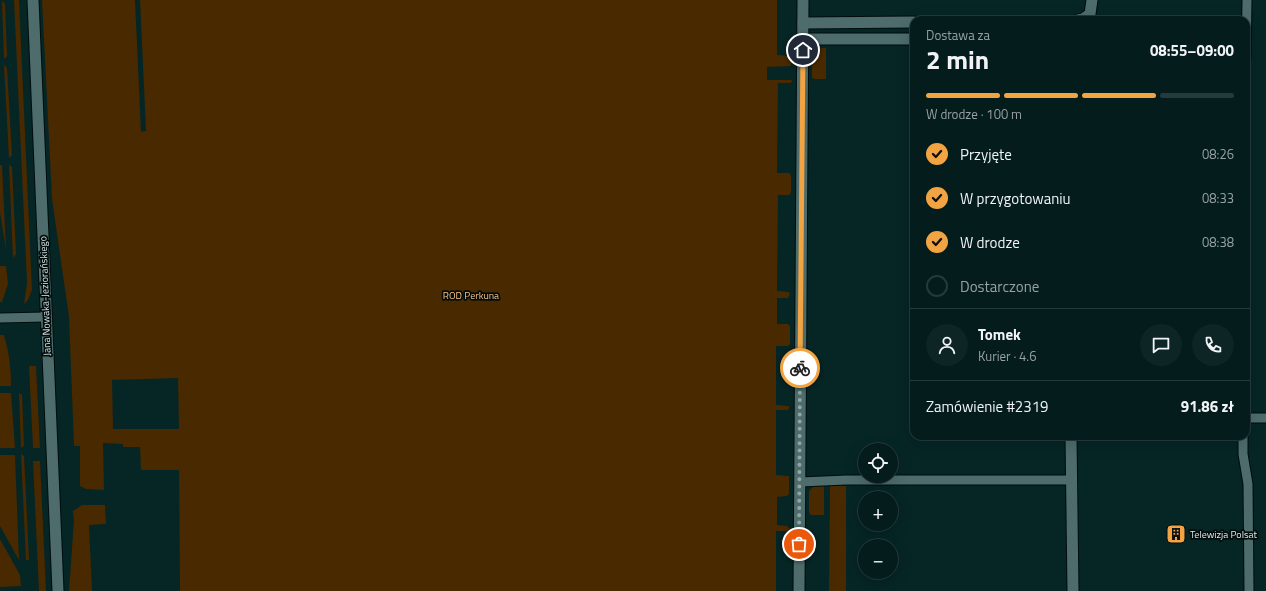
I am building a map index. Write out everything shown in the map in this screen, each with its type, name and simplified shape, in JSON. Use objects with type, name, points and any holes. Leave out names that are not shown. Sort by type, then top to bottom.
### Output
[{"type":"street","name":"Jana Nowaka-Jeziorańskiego","points":[[33,0],[58,591]]},
{"type":"street","points":[[799,591],[803,0]]},
{"type":"street","points":[[1087,16],[1090,14],[1092,0]]},
{"type":"street","points":[[803,23],[910,22]]},
{"type":"street","points":[[803,39],[910,39]]},
{"type":"street","points":[[1072,440],[1073,591]]},
{"type":"lane","points":[[1247,0],[1247,16]]},
{"type":"lane","points":[[0,318],[46,317]]},
{"type":"lane","points":[[1250,418],[1266,418]]},
{"type":"lane","points":[[1243,440],[1243,454],[1248,484],[1249,591]]},
{"type":"lane","points":[[800,482],[846,480],[1072,480]]},
{"type":"green space","points":[[14,0],[19,0],[32,290],[28,300],[24,304],[27,283]]},
{"type":"green space","name":"ROD Perkuna","points":[[42,0],[135,0],[141,132],[146,131],[140,0],[777,0],[777,55],[791,56],[791,66],[767,67],[767,80],[792,80],[791,83],[778,83],[777,173],[789,173],[791,175],[791,193],[789,195],[778,195],[777,291],[788,292],[790,294],[788,298],[777,298],[777,324],[788,324],[790,326],[790,344],[788,346],[776,346],[776,405],[789,406],[789,409],[787,410],[776,410],[776,475],[789,476],[789,494],[787,496],[777,497],[777,525],[787,526],[790,529],[787,531],[776,531],[776,591],[180,591],[179,470],[141,470],[140,447],[123,447],[123,444],[103,443],[104,490],[86,489],[80,486],[80,446],[74,446],[69,317],[52,199]],"holes":[[[178,378],[179,429],[113,429],[112,380]]]},
{"type":"green space","points":[[2,1],[5,4],[7,56],[4,59]]},
{"type":"green space","points":[[822,48],[826,48],[826,79],[814,79],[812,77],[812,57]]},
{"type":"green space","points":[[4,65],[7,68],[12,155],[9,158]]},
{"type":"green space","points":[[0,165],[2,165],[6,250],[0,212]]},
{"type":"green space","points":[[9,165],[12,167],[16,254],[13,258]]},
{"type":"green space","points":[[0,266],[6,266],[8,284],[2,302],[0,302]]},
{"type":"green space","points":[[0,335],[4,335],[7,348],[11,386],[0,386]]},
{"type":"green space","points":[[29,366],[36,366],[40,448],[33,448]]},
{"type":"green space","points":[[0,393],[11,393],[15,448],[0,448]]},
{"type":"green space","points":[[19,393],[22,395],[24,446],[21,448]]},
{"type":"green space","points":[[21,454],[24,456],[29,560],[26,560]]},
{"type":"green space","points":[[0,455],[15,455],[19,560],[0,526]]},
{"type":"green space","points":[[33,461],[40,461],[46,591],[39,591]]},
{"type":"green space","points":[[814,486],[824,486],[824,515],[811,515],[809,513],[809,491]]},
{"type":"green space","points":[[830,486],[846,486],[846,591],[829,591]]},
{"type":"green space","points":[[82,505],[105,505],[106,524],[89,525],[92,591],[69,591],[74,520],[73,511]]},
{"type":"green space","points":[[0,539],[20,575],[21,586],[0,587]]},
{"type":"way so far","points":[[799,544],[800,368]]},
{"type":"place","name":"Telewizja Polsat","points":[[1176,534]]},
{"type":"route","points":[[800,368],[803,50]]}]
